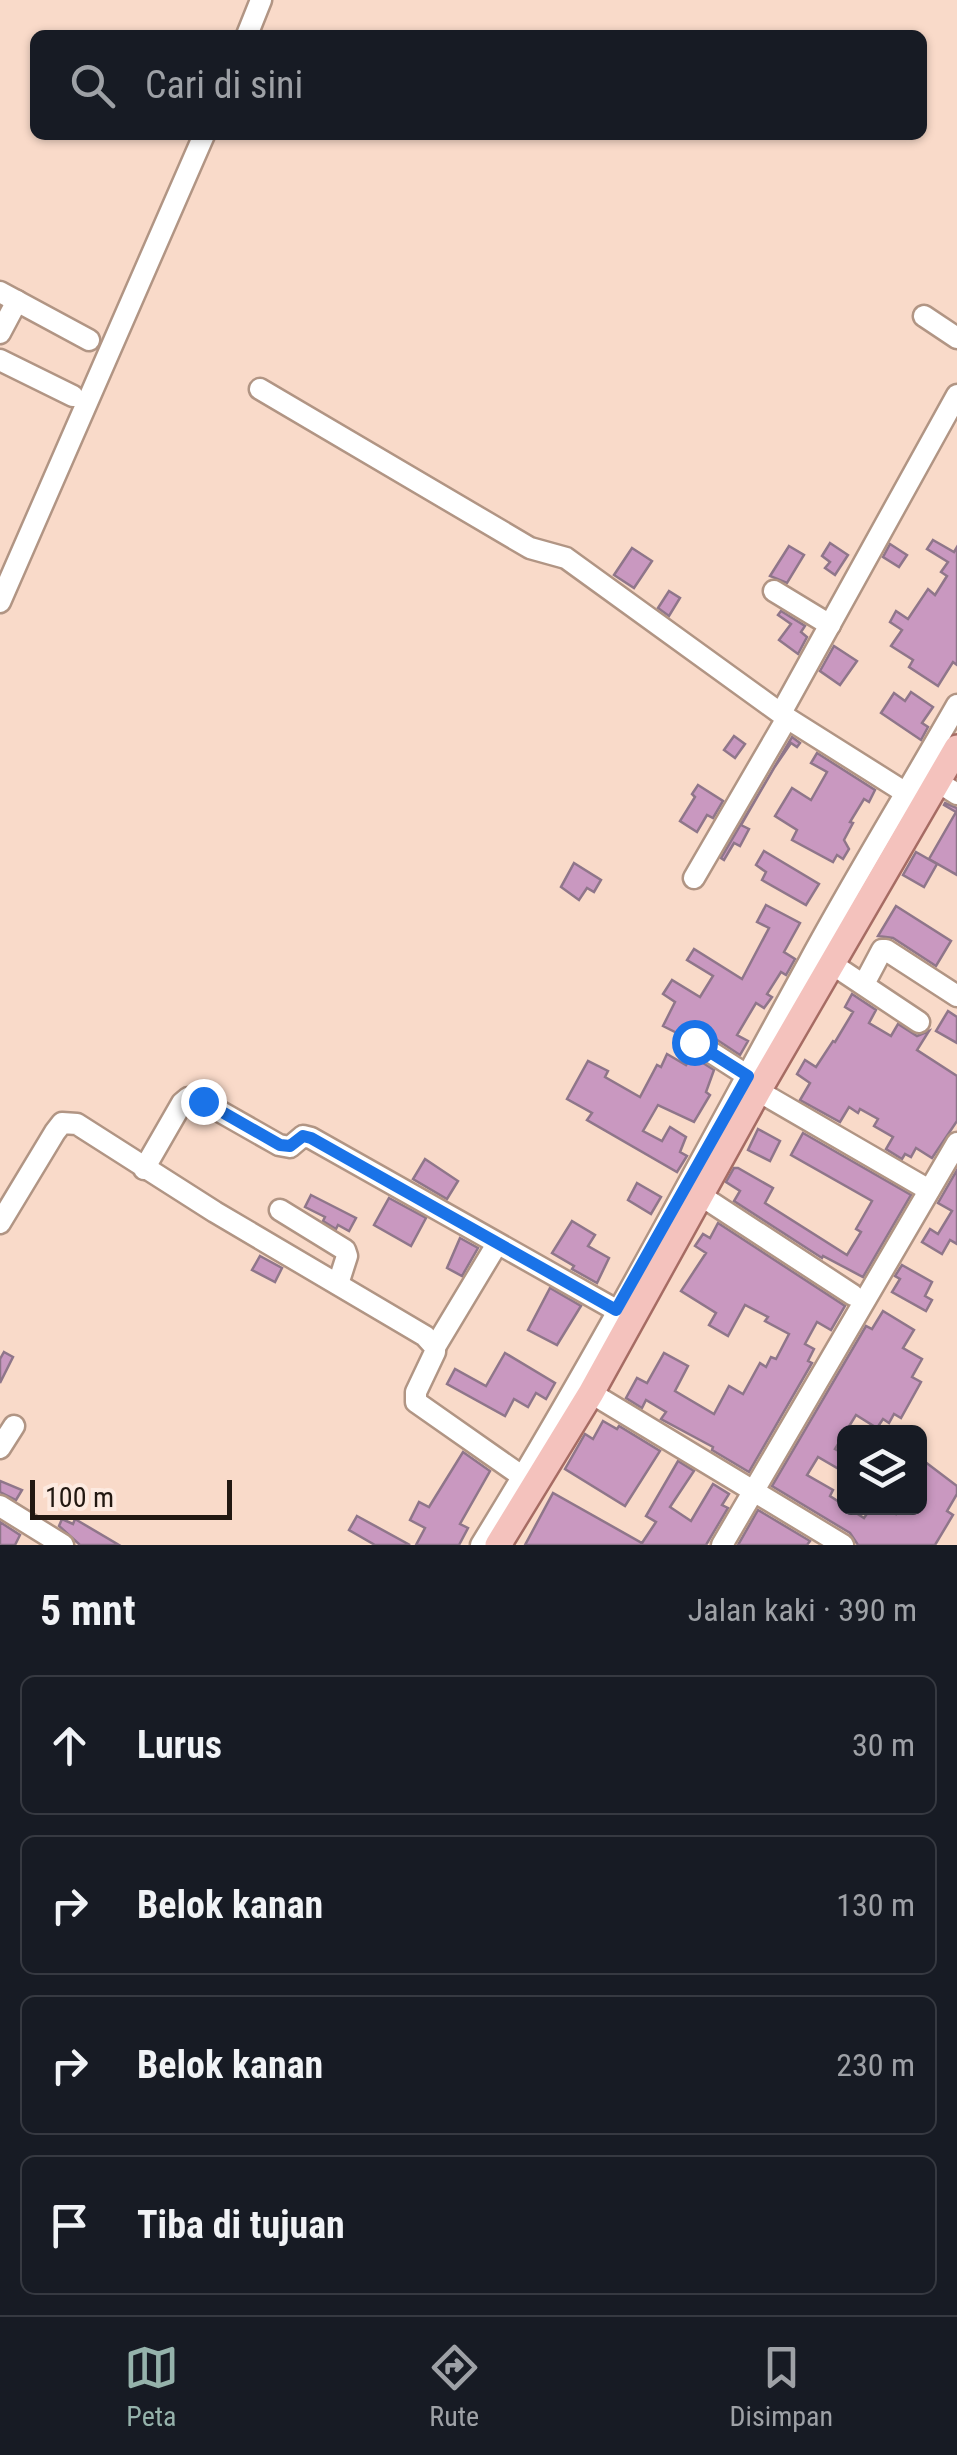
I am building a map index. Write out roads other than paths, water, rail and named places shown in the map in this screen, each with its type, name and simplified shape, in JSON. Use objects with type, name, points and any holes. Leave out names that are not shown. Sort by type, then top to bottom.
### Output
[{"type":"main road","points":[[498,1545],[529,1482],[591,1393],[700,1195],[753,1084],[947,788],[957,748]]},
{"type":"street","points":[[248,30],[261,0]]},
{"type":"street","points":[[0,602],[202,140]]},
{"type":"street","points":[[0,332],[8,296],[89,340]]},
{"type":"street","points":[[924,316],[957,338]]},
{"type":"street","points":[[0,360],[73,396]]},
{"type":"street","points":[[260,389],[530,548],[566,558],[784,716],[906,793]]},
{"type":"street","points":[[694,878],[957,395]]},
{"type":"street","points":[[774,591],[830,625]]},
{"type":"street","points":[[482,1545],[529,1482],[616,1310],[753,1084],[810,960],[957,706]]},
{"type":"street","points":[[864,984],[886,950],[957,996]]},
{"type":"street","points":[[832,964],[919,1022]]},
{"type":"street","points":[[694,1042],[753,1084],[930,1190]]},
{"type":"street","points":[[144,1168],[182,1103],[188,1098],[198,1099],[280,1145],[290,1146],[303,1136],[311,1138],[616,1310]]},
{"type":"street","points":[[0,1223],[62,1123],[77,1124],[416,1330],[435,1346]]},
{"type":"street","points":[[722,1545],[957,1142]]},
{"type":"street","points":[[700,1195],[853,1295]]},
{"type":"street","points":[[280,1210],[345,1250],[348,1256],[338,1284]]},
{"type":"street","points":[[497,1244],[435,1346],[434,1357],[416,1392],[416,1402],[529,1482]]},
{"type":"street","points":[[591,1393],[843,1545]]},
{"type":"street","points":[[0,1448],[14,1426]]},
{"type":"street","points":[[0,1506],[63,1545]]}]
